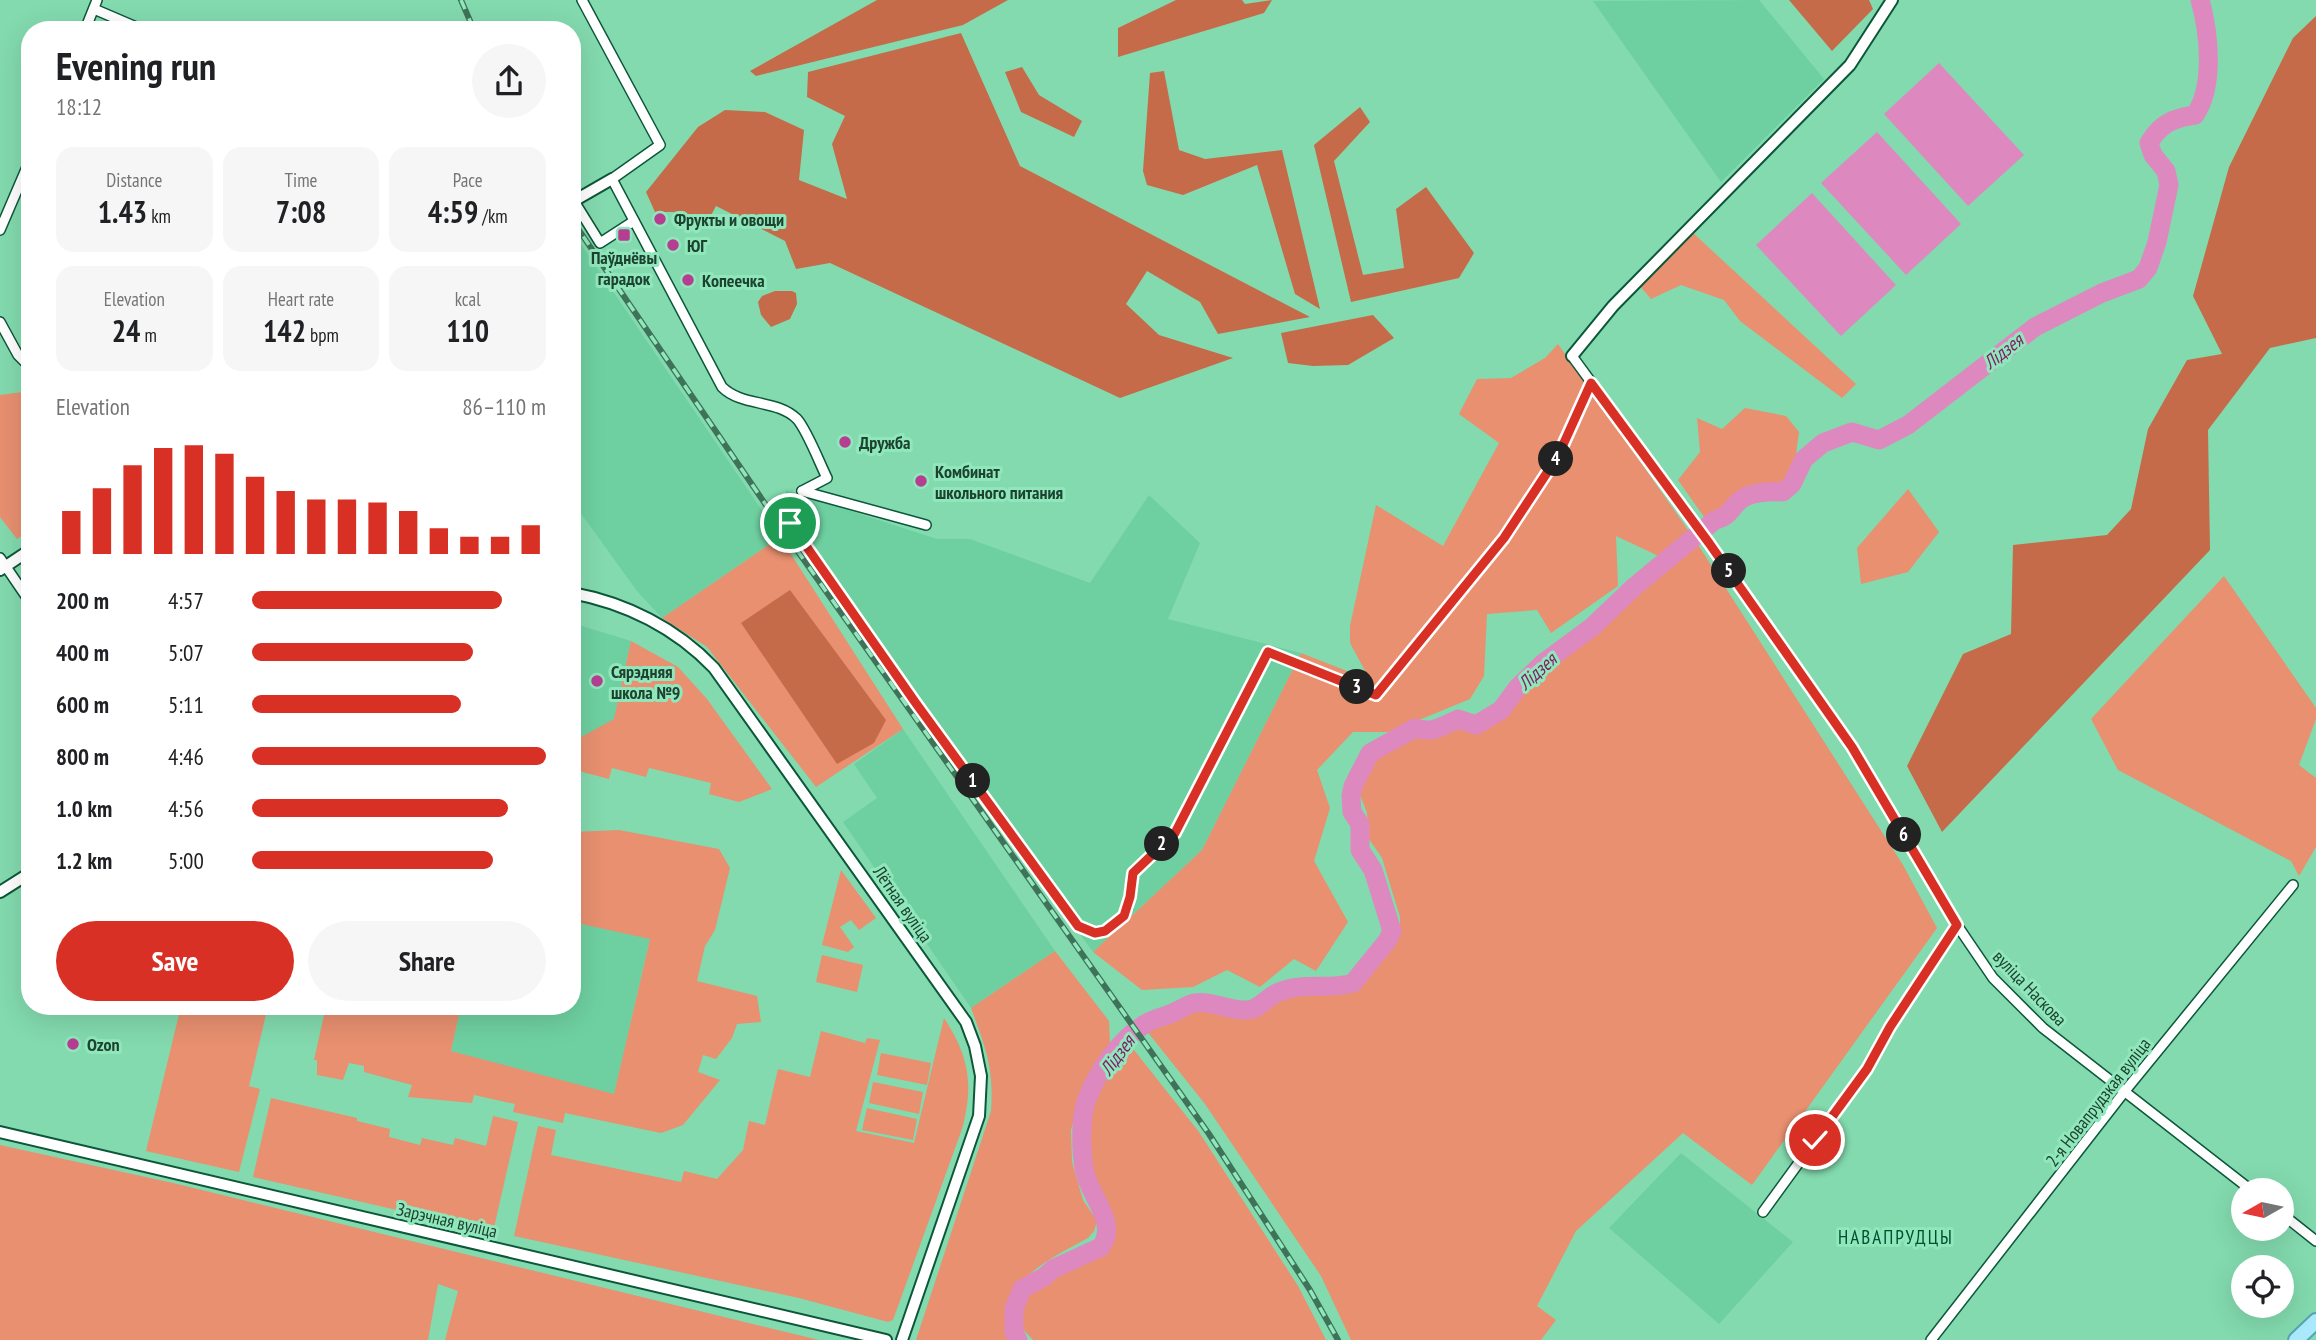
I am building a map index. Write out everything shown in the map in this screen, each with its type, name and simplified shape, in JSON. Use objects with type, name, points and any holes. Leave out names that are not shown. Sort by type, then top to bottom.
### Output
[{"type":"main road","points":[[2296,1340],[2315,1323]]},
{"type":"street","points":[[581,197],[660,145],[582,0]]},
{"type":"street","points":[[1572,356],[1613,306],[1850,65],[1892,0]]},
{"type":"street","points":[[89,21],[96,4],[127,21]]},
{"type":"street","points":[[612,179],[722,387],[737,398],[777,409],[797,420],[827,478],[802,491],[926,525]]},
{"type":"street","points":[[0,230],[21,181]]},
{"type":"street","points":[[581,214],[600,243],[634,221]]},
{"type":"street","points":[[0,322],[21,358]]},
{"type":"street","name":"вуліца Наскова","points":[[1572,356],[1709,543],[1852,747],[1957,925],[1993,978],[2043,1028],[2237,1178]]},
{"type":"street","points":[[790,523],[915,702],[1078,926],[1095,933],[1105,931],[1124,916],[1133,873],[1175,833],[1268,652],[1376,695],[1504,538],[1558,456],[1591,383]]},
{"type":"street","points":[[21,554],[2,564],[21,590]]},
{"type":"street","name":"Лётная вуліца","points":[[581,595],[616,605],[647,618],[694,647],[714,668],[966,1022],[975,1046],[981,1076],[979,1116],[902,1340]]},
{"type":"street","points":[[0,892],[21,879]]},
{"type":"street","name":"2-я Новапрудзкая вуліца","points":[[1931,1340],[2125,1091],[2293,885]]},
{"type":"street","points":[[1763,1212],[1867,1069],[1890,1027],[1957,925]]},
{"type":"street","name":"Зарэчная вуліца","points":[[0,1132],[886,1340]]},
{"type":"street","points":[[2294,1224],[2316,1241]]},
{"type":"shaded area","points":[[877,0],[1008,0],[963,25],[756,76],[750,71]]},
{"type":"shaded area","points":[[1176,0],[1242,0],[1245,4],[1272,0],[1264,13],[1118,57],[1118,28]]},
{"type":"shaded area","points":[[1759,0],[1824,79],[1721,182],[1593,1]]},
{"type":"shaded area","points":[[1789,0],[1869,0],[1873,9],[1832,51]]},
{"type":"shaded area","points":[[2316,16],[2316,338],[2270,348],[2208,430],[2210,550],[1942,832],[1907,766],[1963,654],[2011,634],[2013,545],[2107,535],[2131,509],[2148,429],[2187,360],[2222,354],[2193,296],[2229,167],[2293,38]]},
{"type":"shaded area","points":[[961,33],[1020,166],[1310,317],[1218,334],[1200,302],[1147,271],[1126,304],[1159,335],[1233,358],[1120,398],[830,263],[796,269],[785,241],[716,206],[706,225],[673,212],[655,212],[646,192],[698,127],[725,110],[765,112],[804,130],[799,180],[847,199],[832,144],[845,116],[807,97],[808,72]]},
{"type":"shaded area","points":[[1939,63],[2024,155],[1968,206],[1884,114]]},
{"type":"shaded area","points":[[1022,67],[1039,95],[1082,121],[1074,137],[1021,112],[1005,72]]},
{"type":"shaded area","points":[[1164,71],[1179,150],[1205,159],[1282,150],[1320,309],[1295,294],[1257,165],[1183,195],[1147,185],[1143,171],[1150,73]]},
{"type":"shaded area","points":[[1360,107],[1370,122],[1334,161],[1363,275],[1404,268],[1396,209],[1426,187],[1474,253],[1459,278],[1351,302],[1314,145]]},
{"type":"shaded area","points":[[1877,132],[1961,224],[1906,275],[1821,183]]},
{"type":"shaded area","points":[[1812,193],[1896,285],[1841,336],[1756,245]]},
{"type":"shaded area","points":[[1692,232],[1856,384],[1842,398],[1740,321],[1724,300],[1681,285],[1651,299],[1639,285]]},
{"type":"shaded area","points":[[581,244],[780,537],[662,618],[637,591],[581,513]]},
{"type":"shaded area","points":[[775,291],[796,293],[797,304],[790,319],[771,327],[761,315],[758,302],[762,296]]},
{"type":"shaded area","points":[[1373,315],[1394,338],[1348,365],[1313,366],[1288,363],[1281,333]]},
{"type":"shaded area","points":[[1558,344],[1695,540],[1903,865],[1937,928],[1752,1185],[1683,1133],[1576,1231],[1537,1306],[1556,1320],[1541,1340],[1351,1340],[1321,1276],[1205,1104],[1146,1030],[1192,1007],[1227,1011],[1250,1009],[1276,994],[1304,988],[1353,987],[1400,931],[1400,917],[1382,858],[1369,839],[1367,813],[1359,792],[1378,755],[1384,747],[1400,736],[1437,730],[1454,721],[1474,727],[1489,723],[1501,714],[1521,687],[1597,629],[1667,560],[1616,536],[1618,586],[1551,633],[1537,610],[1487,614],[1484,676],[1470,699],[1390,732],[1353,732],[1317,770],[1330,808],[1314,861],[1348,922],[1316,971],[1294,959],[1260,987],[1227,970],[1193,987],[1142,990],[1093,952],[1202,850],[1301,653],[1370,680],[1350,643],[1350,626],[1376,505],[1443,546],[1499,443],[1459,414],[1477,379],[1511,378],[1545,358]]},
{"type":"shaded area","points":[[21,392],[21,537],[17,539],[0,517],[0,395]]},
{"type":"shaded area","points":[[1745,408],[1786,416],[1799,432],[1792,484],[1783,492],[1768,491],[1740,499],[1726,517],[1709,524],[1678,480],[1700,452],[1697,418],[1722,429]]},
{"type":"shaded area","points":[[1908,489],[1939,532],[1908,572],[1861,584],[1857,548]]},
{"type":"shaded area","points":[[786,490],[937,539],[970,539],[1090,583],[1149,495],[1200,543],[1168,619],[1301,653],[1202,850],[1093,952],[781,520]]},
{"type":"shaded area","points":[[780,537],[903,729],[816,787],[707,647],[662,618]]},
{"type":"shaded area","points":[[2224,576],[2316,708],[2316,719],[2299,765],[2316,778],[2316,847],[2299,876],[2291,861],[2118,770],[2091,719]]},
{"type":"shaded area","points":[[790,590],[886,720],[874,743],[837,764],[741,623]]},
{"type":"shaded area","name":"Сярэдняя школа №9","points":[[581,626],[631,641],[614,720],[581,737]]},
{"type":"shaded area","points":[[631,641],[678,667],[707,699],[772,789],[739,802],[709,794],[711,783],[649,768],[646,777],[612,768],[609,779],[581,772],[581,737],[614,719]]},
{"type":"shaded area","points":[[903,729],[1055,951],[971,1008],[843,822],[877,798],[854,764]]},
{"type":"shaded area","points":[[619,830],[719,849],[730,868],[715,930],[705,946],[697,981],[757,996],[761,1022],[737,1024],[732,1038],[716,1059],[703,1055],[698,1072],[720,1080],[683,1125],[661,1133],[565,1113],[563,1123],[513,1112],[515,1104],[474,1095],[472,1103],[408,1097],[412,1085],[364,1072],[364,1066],[349,1063],[343,1080],[317,1075],[317,1060],[314,1060],[324,1015],[459,1015],[451,1051],[614,1094],[650,939],[581,924],[581,832]]},
{"type":"shaded area","points":[[841,870],[876,918],[859,930],[851,920],[840,927],[854,947],[848,952],[822,945]]},
{"type":"shaded area","points":[[581,924],[650,938],[614,1095],[451,1051],[459,1015],[581,1015]]},
{"type":"shaded area","points":[[1055,951],[1109,1021],[1110,1044],[1082,1093],[1071,1130],[1072,1162],[1083,1200],[1097,1221],[1094,1231],[1088,1238],[1041,1265],[1016,1290],[1009,1305],[1007,1321],[1012,1340],[916,1340],[991,1111],[988,1059],[971,1008]]},
{"type":"shaded area","points":[[822,955],[863,965],[857,992],[816,982]]},
{"type":"shaded area","points":[[179,1015],[266,1015],[249,1086],[260,1089],[239,1172],[146,1151]]},
{"type":"shaded area","points":[[944,1018],[964,1058],[968,1084],[966,1113],[893,1320],[888,1322],[799,1298],[514,1236],[538,1126],[556,1130],[551,1155],[681,1182],[684,1171],[717,1179],[743,1150],[749,1121],[765,1125],[778,1069],[810,1077],[821,1031],[865,1043],[867,1038],[880,1040],[856,1131],[914,1143]]},
{"type":"shaded area","points":[[1134,1050],[1199,1132],[1298,1286],[1326,1340],[1033,1340],[1019,1325],[1021,1304],[1044,1280],[1079,1264],[1106,1247],[1110,1215],[1092,1174],[1088,1160],[1087,1136],[1093,1109],[1110,1072],[1118,1060]]},
{"type":"shaded area","points":[[881,1053],[931,1063],[927,1085],[877,1075]]},
{"type":"shaded area","points":[[873,1082],[923,1092],[919,1114],[869,1103]]},
{"type":"shaded area","points":[[271,1098],[357,1118],[357,1121],[390,1129],[389,1137],[420,1145],[422,1138],[453,1145],[455,1138],[486,1146],[493,1116],[518,1122],[493,1232],[253,1177]]},
{"type":"shaded area","points":[[867,1108],[917,1119],[913,1140],[862,1130]]},
{"type":"shaded area","points":[[0,1145],[173,1183],[819,1340],[445,1340],[458,1291],[438,1284],[428,1340],[0,1340]]},
{"type":"shaded area","name":"НАВАПРУДЦЫ","points":[[1681,1153],[1793,1242],[1719,1324],[1609,1228]]},
{"type":"waterway","name":"Лідзея","points":[[1018,1340],[1014,1332],[1014,1309],[1022,1289],[1053,1269],[1101,1247],[1106,1237],[1104,1217],[1086,1178],[1082,1124],[1091,1089],[1118,1047],[1148,1022],[1194,1003],[1247,1010],[1288,989],[1353,983],[1387,941],[1392,931],[1373,870],[1360,850],[1360,824],[1352,812],[1353,786],[1370,753],[1415,728],[1432,730],[1458,719],[1476,725],[1501,710],[1518,687],[1542,664],[1592,627],[1635,586],[1715,520],[1726,515],[1738,502],[1759,493],[1783,492],[1792,484],[1804,459],[1823,443],[1852,432],[1879,440],[1908,425],[2035,327],[2102,293],[2139,279],[2148,268],[2157,242],[2169,185],[2166,171],[2153,155],[2149,143],[2168,123],[2195,115],[2205,89],[2208,43],[2200,0]]},
{"type":"railway","points":[[461,0],[470,21]]},
{"type":"railway","points":[[581,233],[787,536],[1209,1134],[1310,1290],[1338,1340]]},
{"type":"place","name":"Фрукты и овощи","points":[[660,219]]},
{"type":"place","name":"Паўднёвы гарадок","points":[[624,235]]},
{"type":"place","name":"ЮГ","points":[[673,245]]},
{"type":"place","name":"Копеечка","points":[[688,280]]},
{"type":"place","name":"Дружба","points":[[845,442]]},
{"type":"place","name":"Комбинат школьного питания","points":[[921,481]]},
{"type":"place","name":"Сярэдняя школа №9","points":[[597,681]]},
{"type":"place","name":"Ozon","points":[[73,1044]]},
{"type":"district","name":"НАВАПРУДЦЫ","points":[[1896,1237]]},
{"type":"route","points":[[790,523],[915,702],[1078,926],[1095,933],[1105,931],[1124,916],[1133,873],[1175,833],[1268,652],[1376,695],[1504,538],[1558,456],[1591,383],[1709,543],[1852,747],[1957,925],[1890,1027],[1867,1069],[1815,1140]]}]
